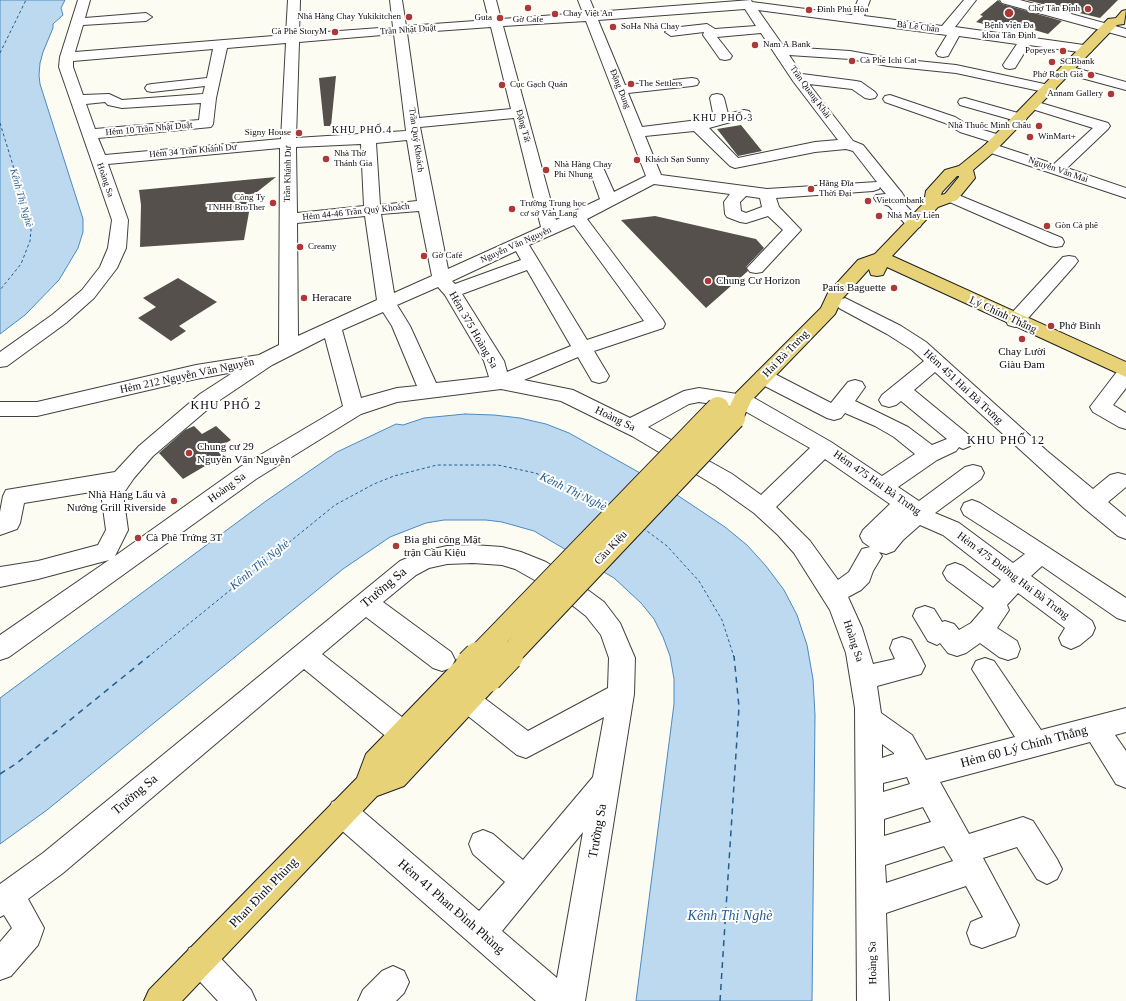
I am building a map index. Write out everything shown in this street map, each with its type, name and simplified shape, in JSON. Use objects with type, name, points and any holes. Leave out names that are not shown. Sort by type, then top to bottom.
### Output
[{"type":"main road","name":"Hai Bà Trưng","points":[[1110,25],[1111,18],[1120,10],[1126,9]]},
{"type":"main road","name":"Hai Bà Trưng","points":[[932,204],[934,191],[951,173],[965,169],[994,143],[1068,70],[1110,25],[1120,21],[1126,14]]},
{"type":"main road","name":"Hai Bà Trưng","points":[[735,404],[837,307],[876,273],[881,258],[932,204],[951,197],[967,178],[965,169]]},
{"type":"main road","name":"Lý Chính Thắng","points":[[881,258],[1015,321],[1125,370]]},
{"type":"main road","name":"Cầu Kiệu","points":[[479,671],[735,404]]},
{"type":"main road","name":"Phan Đình Phùng","points":[[160,1001],[368,786],[394,777],[467,700],[479,671]]},
{"type":"main road","name":"Phan Đình Phùng","points":[[368,786],[376,762],[402,734],[479,671]]},
{"type":"street","name":"Hoàng Sa","points":[[0,361],[40,334],[77,305],[95,286],[113,258],[120,238],[120,220],[66,68],[67,57],[84,0]]},
{"type":"street","name":"Trần Khánh Dư","points":[[289,348],[287,219],[288,143],[294,38],[294,0]]},
{"type":"street","name":"Trần Quý Khoách","points":[[396,0],[426,205],[447,286]]},
{"type":"street","name":"Ðặng Tất","points":[[490,0],[550,229]]},
{"type":"street","name":"Đặng Dung","points":[[584,0],[592,16],[655,179]]},
{"type":"street","points":[[822,15],[827,0]]},
{"type":"street","points":[[858,19],[864,0]]},
{"type":"street","points":[[943,53],[951,31],[970,0]]},
{"type":"street","points":[[1006,0],[1110,25],[1126,33]]},
{"type":"street","name":"Trần Nhật Duật","points":[[67,57],[294,38],[592,16],[703,4],[747,3]]},
{"type":"street","name":"Bà Lê Chân","points":[[747,3],[822,15],[1086,49]]},
{"type":"street","name":"Trần Quang Khải","points":[[747,3],[798,78],[848,144],[858,148],[896,196],[895,203]]},
{"type":"street","points":[[77,22],[146,17]]},
{"type":"street","points":[[672,32],[707,28],[725,56]]},
{"type":"street","points":[[702,45],[714,38],[764,29]]},
{"type":"street","points":[[1010,65],[1025,41]]},
{"type":"street","name":"Hẻm 10 Trần Nhật Duật","points":[[89,134],[206,124],[209,98],[221,45]]},
{"type":"street","points":[[781,51],[850,54],[888,62],[956,69],[1049,89]]},
{"type":"street","points":[[1068,70],[1126,86]]},
{"type":"street","points":[[798,78],[856,85],[870,95]]},
{"type":"street","points":[[77,100],[109,98],[117,92],[135,89],[213,81]]},
{"type":"street","points":[[620,90],[692,82]]},
{"type":"street","points":[[109,98],[113,102],[122,104],[209,98]]},
{"type":"street","points":[[716,98],[722,121]]},
{"type":"street","name":"Nguyễn Văn Mai","points":[[890,99],[950,120],[994,143],[1057,170],[1126,193]]},
{"type":"street","points":[[965,102],[1020,118]]},
{"type":"street","points":[[1036,102],[1064,108]]},
{"type":"street","points":[[1036,102],[1103,126],[1057,170]]},
{"type":"street","name":"Hẻm 34 Trần Khánh Dư","points":[[98,160],[288,143],[368,139],[414,129],[519,113]]},
{"type":"street","points":[[637,132],[698,126],[722,121],[744,114]]},
{"type":"street","points":[[698,126],[735,163],[815,147],[848,144]]},
{"type":"street","points":[[368,139],[372,210],[386,302],[401,326],[429,390]]},
{"type":"street","name":"Trần Quang Khải","points":[[848,144],[845,149],[882,199],[895,203],[914,223]]},
{"type":"street","points":[[596,166],[609,200]]},
{"type":"street","points":[[655,179],[742,190],[769,201],[792,230],[756,268]]},
{"type":"street","name":"Nguyễn Văn Nguyễn","points":[[265,360],[386,302],[447,286],[519,242],[577,217],[609,200],[655,179]]},
{"type":"street","points":[[742,190],[732,202],[733,214],[746,218],[769,201],[872,186]]},
{"type":"street","points":[[951,197],[1056,242]]},
{"type":"street","name":"Hẻm 44-46 Trần Quý Khoách","points":[[287,219],[426,205]]},
{"type":"street","points":[[501,382],[583,348],[656,324],[577,217]]},
{"type":"street","points":[[519,242],[583,348],[598,376]]},
{"type":"street","points":[[1015,321],[1069,261]]},
{"type":"street","points":[[447,286],[531,262]]},
{"type":"street","name":"Hẻm 375 Hoàng Sa","points":[[447,286],[494,361],[501,382]]},
{"type":"street","name":"Hẻm 451 Hai Bà Trưng","points":[[837,307],[894,330],[919,346],[1002,423],[1126,530]]},
{"type":"street","points":[[332,327],[354,409]]},
{"type":"street","name":"Hẻm 212 Nguyễn Văn Nguyễn","points":[[0,409],[37,409],[196,372],[265,360]]},
{"type":"street","name":"Hẻm 212 Nguyễn Văn Nguyễn","points":[[108,561],[117,530],[112,493],[126,472],[146,451],[207,399],[265,360]]},
{"type":"street","points":[[888,410],[936,361]]},
{"type":"street","points":[[1125,370],[1100,407],[1126,422]]},
{"type":"street","points":[[764,377],[834,413],[855,387]]},
{"type":"street","name":"Hoàng Sa","points":[[0,649],[108,561],[133,556],[248,473],[354,409],[371,402],[429,390],[501,382],[566,395],[634,429],[724,480],[762,507],[786,529],[802,547],[833,593],[850,628],[864,678],[868,719],[873,1001]]},
{"type":"street","points":[[634,429],[706,402],[735,404]]},
{"type":"street","name":"Hẻm 475 Hai Bà Trưng","points":[[735,404],[824,447],[918,512]]},
{"type":"street","points":[[842,404],[888,410],[956,444],[930,455],[883,487]]},
{"type":"street","points":[[888,410],[901,432],[930,455]]},
{"type":"street","name":"Hẻm 475 Hai Bà Trưng","points":[[762,507],[824,447]]},
{"type":"street","points":[[918,512],[973,473]]},
{"type":"street","points":[[0,526],[9,523],[14,496],[121,479]]},
{"type":"street","points":[[1092,502],[1123,483]]},
{"type":"street","points":[[972,509],[994,522],[1126,611]]},
{"type":"street","name":"Hẻm 475 Đường Hai Bà Trưng","points":[[918,512],[951,529],[1083,628],[1071,638]]},
{"type":"street","points":[[968,542],[994,522]]},
{"type":"street","name":"Trường Sa","points":[[4,899],[58,859],[408,568],[429,558],[452,554],[495,555],[521,561],[538,569],[573,592],[595,609],[606,622],[616,639],[622,658],[621,694],[569,1001]]},
{"type":"street","points":[[994,602],[1015,577],[1042,554]]},
{"type":"street","points":[[833,593],[853,583],[861,575],[861,570],[870,556]]},
{"type":"street","points":[[0,577],[38,570],[108,561]]},
{"type":"street","points":[[925,616],[937,634],[945,631],[957,644],[980,630],[997,610],[994,602],[955,573]]},
{"type":"street","points":[[366,603],[442,660]]},
{"type":"street","points":[[980,630],[1008,650]]},
{"type":"street","points":[[864,678],[912,666],[902,648]]},
{"type":"street","points":[[304,654],[402,734]]},
{"type":"street","points":[[985,669],[1035,744]]},
{"type":"street","points":[[467,700],[526,746],[621,694]]},
{"type":"street","points":[[868,719],[900,740],[922,776],[1004,925],[982,933]]},
{"type":"street","name":"Hẻm 60 Lý Chính Thắng","points":[[922,776],[1126,720]]},
{"type":"street","points":[[1096,728],[1126,775]]},
{"type":"street","points":[[869,774],[922,776]]},
{"type":"street","points":[[870,810],[922,776]]},
{"type":"street","points":[[481,933],[606,782]]},
{"type":"street","name":"Hẻm 41 Phan Đình Phùng","points":[[342,812],[560,1001]]},
{"type":"street","points":[[871,855],[962,849],[1023,831],[1047,868]]},
{"type":"street","points":[[483,844],[525,880]]},
{"type":"street","points":[[871,903],[962,849]]},
{"type":"street","points":[[0,965],[27,934],[29,928],[4,899]]},
{"type":"street","points":[[200,959],[240,1001]]},
{"type":"water","name":"Kênh Thị Nghè","points":[[0,0],[65,0],[61,8],[63,15],[53,24],[53,28],[43,52],[39,75],[40,84],[83,219],[83,232],[78,248],[59,280],[25,315],[0,334]]},
{"type":"water","name":"Kênh Thị Nghè","points":[[465,414],[520,418],[546,424],[569,433],[665,487],[725,527],[747,545],[766,566],[784,590],[797,615],[807,645],[813,679],[815,715],[812,1001],[636,1001],[674,704],[674,679],[670,656],[654,619],[641,603],[614,578],[534,531],[502,522],[486,520],[444,520],[426,523],[390,537],[343,569],[47,810],[0,844],[0,698],[266,501],[337,452],[396,424],[403,425],[424,418]]},
{"type":"building","points":[[998,0],[1002,4],[1062,21],[1048,34],[1007,22],[999,28],[976,22],[983,16],[980,15]]},
{"type":"building","name":"Chợ Tân Định","points":[[1026,0],[1118,0],[1100,18]]},
{"type":"building","points":[[336,76],[331,126],[324,126],[319,78]]},
{"type":"building","points":[[741,125],[762,151],[738,156],[717,129]]},
{"type":"building","points":[[276,177],[257,192],[251,201],[244,240],[140,247],[141,205],[139,190]]},
{"type":"building","name":"Chung Cư Horizon","points":[[655,216],[756,239],[764,248],[746,267],[748,271],[706,308],[621,220]]},
{"type":"building","points":[[178,278],[217,302],[179,326],[186,331],[171,341],[138,318],[156,307],[143,298]]},
{"type":"building","name":"Chung cư 29 Nguyễn Văn Nguyễn","points":[[194,426],[202,434],[216,426],[231,440],[216,449],[222,456],[183,479],[159,453],[185,430]]},
{"type":"ferry route","points":[[0,53],[26,0]]},
{"type":"ferry route","points":[[0,123],[30,221],[31,230],[30,241],[21,264],[0,290]]},
{"type":"ferry route","points":[[148,657],[335,505],[374,484],[394,476],[437,465],[498,465],[535,473],[552,479],[607,508]]},
{"type":"ferry route","points":[[643,528],[667,546],[699,581],[722,620],[734,657]]},
{"type":"ferry route","points":[[0,774],[17,763],[149,656]]},
{"type":"ferry route","points":[[720,1001],[739,707],[734,656]]},
{"type":"place","name":"Gờ Cafe","points":[[528,8]]},
{"type":"place","name":"Chợ Tân Định","points":[[1088,9]]},
{"type":"place","name":"Đình Phú Hòa","points":[[809,10]]},
{"type":"place","name":"Bệnh viện Đa khoa Tân Định","points":[[1009,13]]},
{"type":"place","name":"Chay Việt An","points":[[555,14]]},
{"type":"place","name":"Nhà Hàng Chay Yukikitchen","points":[[409,17]]},
{"type":"place","name":"Guta","points":[[500,18]]},
{"type":"place","name":"SoHa Nhà Chay","points":[[613,27]]},
{"type":"place","name":"Cà Phê StoryM","points":[[335,32]]},
{"type":"place","name":"Nam A Bank","points":[[755,45]]},
{"type":"place","name":"Popeyes","points":[[1063,51]]},
{"type":"place","name":"Cà Phê Ichi Cat","points":[[852,61]]},
{"type":"place","name":"SCBbank","points":[[1052,62]]},
{"type":"place","name":"Phở Rạch Giá","points":[[1091,75]]},
{"type":"place","name":"The Settlers","points":[[631,84]]},
{"type":"place","name":"Cục Gạch Quán","points":[[502,85]]},
{"type":"place","name":"Annam Gallery","points":[[1111,94]]},
{"type":"place","name":"Nhà Thuốc Minh Châu","points":[[1039,126]]},
{"type":"place","name":"Signy House","points":[[299,133]]},
{"type":"place","name":"WinMart+","points":[[1030,137]]},
{"type":"place","name":"Nhà Thờ Thánh Gia","points":[[326,159]]},
{"type":"place","name":"Khách Sạn Sunny","points":[[637,160]]},
{"type":"place","name":"Nhà Hàng Chay Phi Nhung","points":[[546,170]]},
{"type":"place","name":"Hãng Đĩa Thời Đại","points":[[811,189]]},
{"type":"place","name":"Vietcombank","points":[[868,201]]},
{"type":"place","name":"Công Ty TNHH BroTher","points":[[273,203]]},
{"type":"place","name":"Trường Trung học cơ sở Văn Lang","points":[[512,209]]},
{"type":"place","name":"Nhà May Liên","points":[[879,216]]},
{"type":"place","name":"Gòn Cà phê","points":[[1047,226]]},
{"type":"place","name":"Creamy","points":[[300,247]]},
{"type":"place","name":"Gờ Café","points":[[424,256]]},
{"type":"place","name":"Chung Cư Horizon","points":[[708,281]]},
{"type":"place","name":"Paris Baguette","points":[[894,288]]},
{"type":"place","name":"Heracare","points":[[304,298]]},
{"type":"place","name":"Phở Bình","points":[[1051,326]]},
{"type":"place","name":"Chay Lười Giàu Đam","points":[[1022,339]]},
{"type":"place","name":"Chung cư 29 Nguyễn Văn Nguyễn","points":[[189,453]]},
{"type":"place","name":"Nhà Hàng Lẩu và Nướng Grill Riverside","points":[[174,501]]},
{"type":"place","name":"Cà Phê Trứng 3T","points":[[138,538]]},
{"type":"place","name":"Bia ghi công Mặt trận Cầu Kiệu","points":[[396,546]]},
{"type":"district","name":"KHU PHỐ 3","points":[[723,118]]},
{"type":"district","name":"KHU PHỐ 4","points":[[362,130]]},
{"type":"district","name":"KHU PHỐ 2","points":[[226,406]]},
{"type":"district","name":"KHU PHỐ 12","points":[[1006,441]]}]
